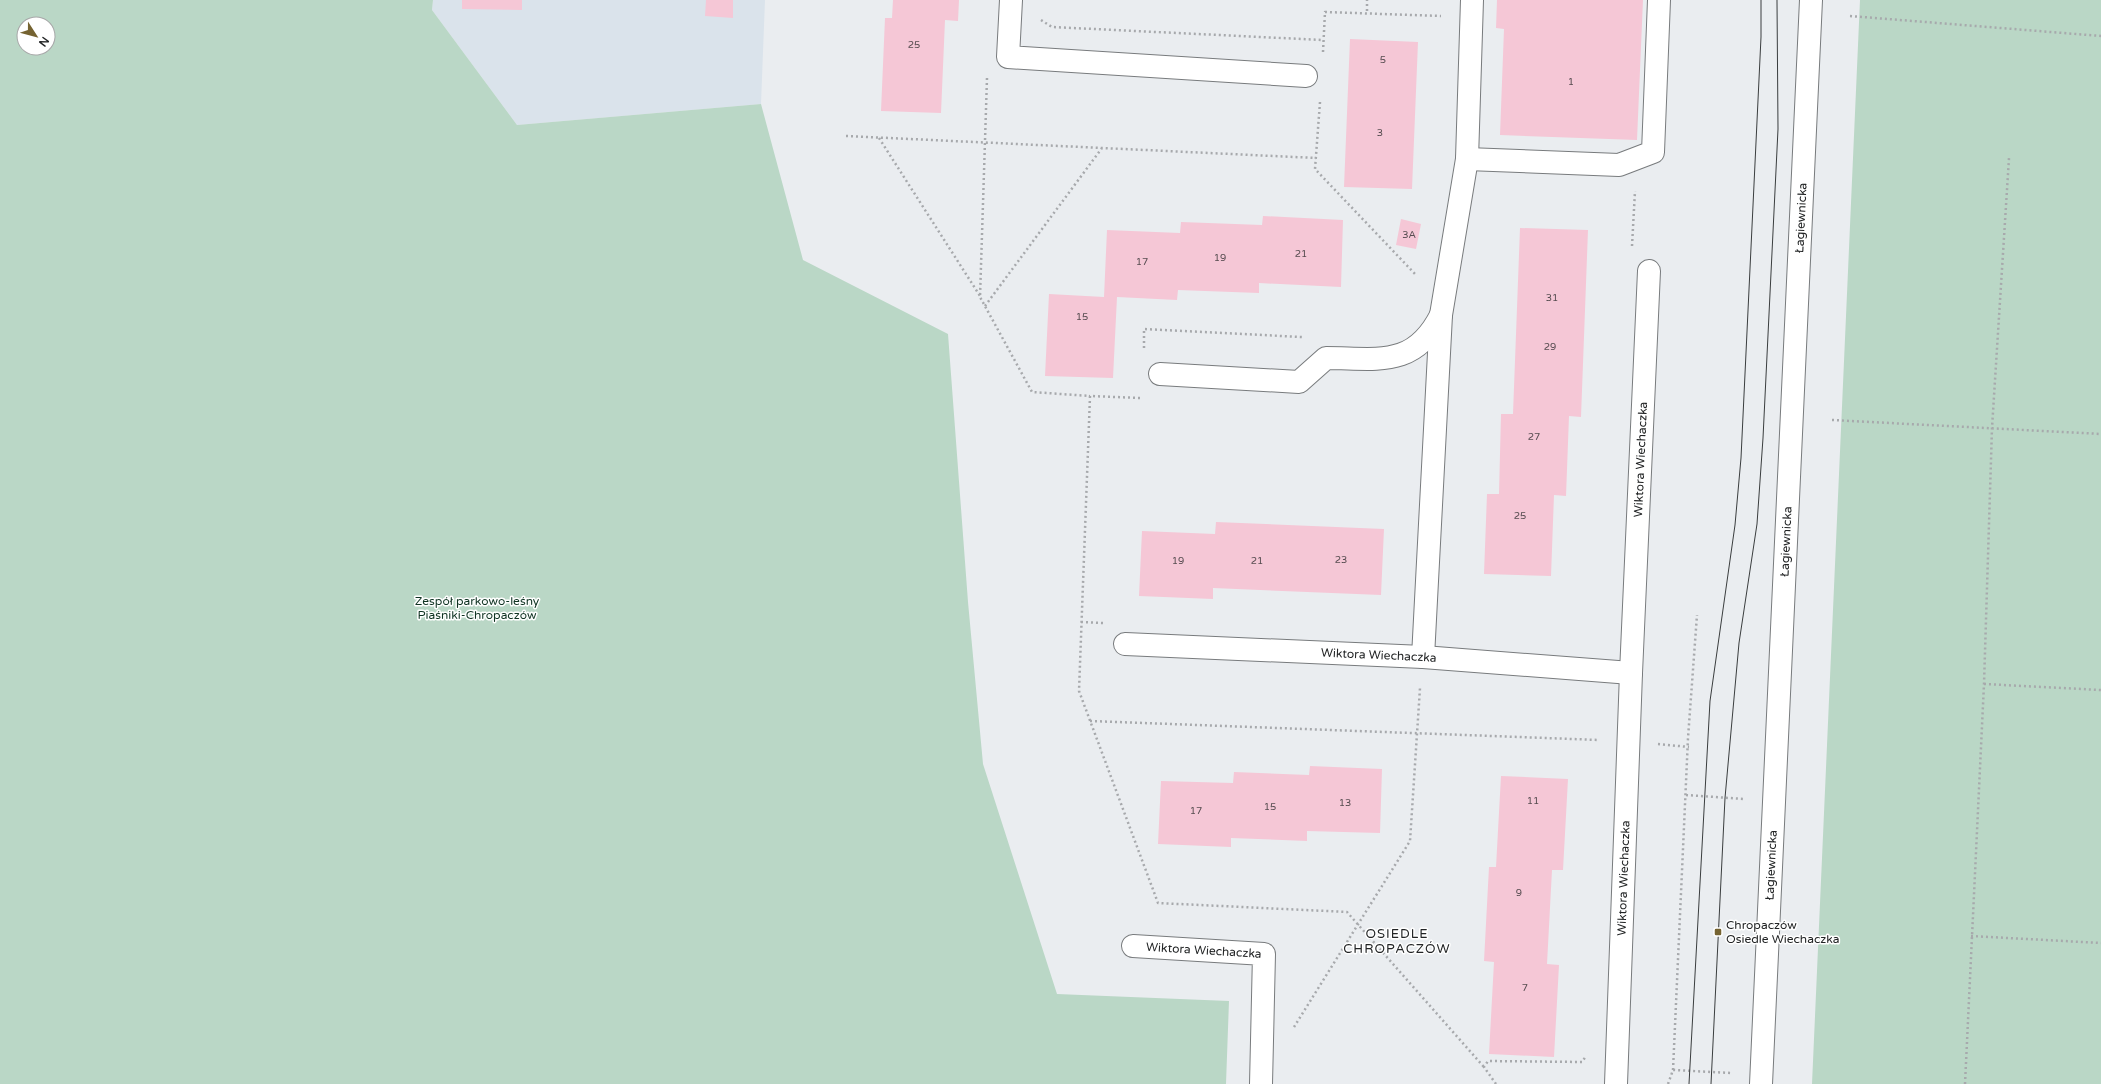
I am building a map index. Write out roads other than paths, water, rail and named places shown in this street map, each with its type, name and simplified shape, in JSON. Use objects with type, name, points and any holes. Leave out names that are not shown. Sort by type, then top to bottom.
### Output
[{"type":"street","points":[[1011,0],[1008,57],[1306,76]]},
{"type":"street","points":[[1423,657],[1441,315],[1467,159],[1472,0]]},
{"type":"street","points":[[1467,159],[1619,165],[1653,152],[1659,0]]},
{"type":"street","name":"Łagiewnicka","points":[[1761,1084],[1811,0]]},
{"type":"street","name":"Wiktora Wiechaczka","points":[[1616,1084],[1628,742],[1649,271]]},
{"type":"street","points":[[1160,374],[1299,382],[1326,358],[1395,358],[1412,351],[1435,327],[1441,315]]},
{"type":"street","name":"Wiktora Wiechaczka","points":[[1125,644],[1423,657],[1631,673]]},
{"type":"street","name":"Wiktora Wiechaczka","points":[[1133,946],[1264,954],[1261,1084]]},
{"type":"tram line","points":[[1689,1084],[1710,701],[1735,525],[1741,458],[1761,37],[1761,0]]},
{"type":"tram line","points":[[1711,1084],[1725,798],[1739,643],[1757,524],[1763,438],[1778,129],[1777,0]]},
{"type":"place","name":"Chropaczów Osiedle Wiechaczka","points":[[1718,932]]},
{"type":"district","name":"OSIEDLE CHROPACZÓW","points":[[1397,942]]},
{"type":"park label","name":"Zespół parkowo-leśny Piaśniki-Chropaczów","points":[[477,608]]}]
